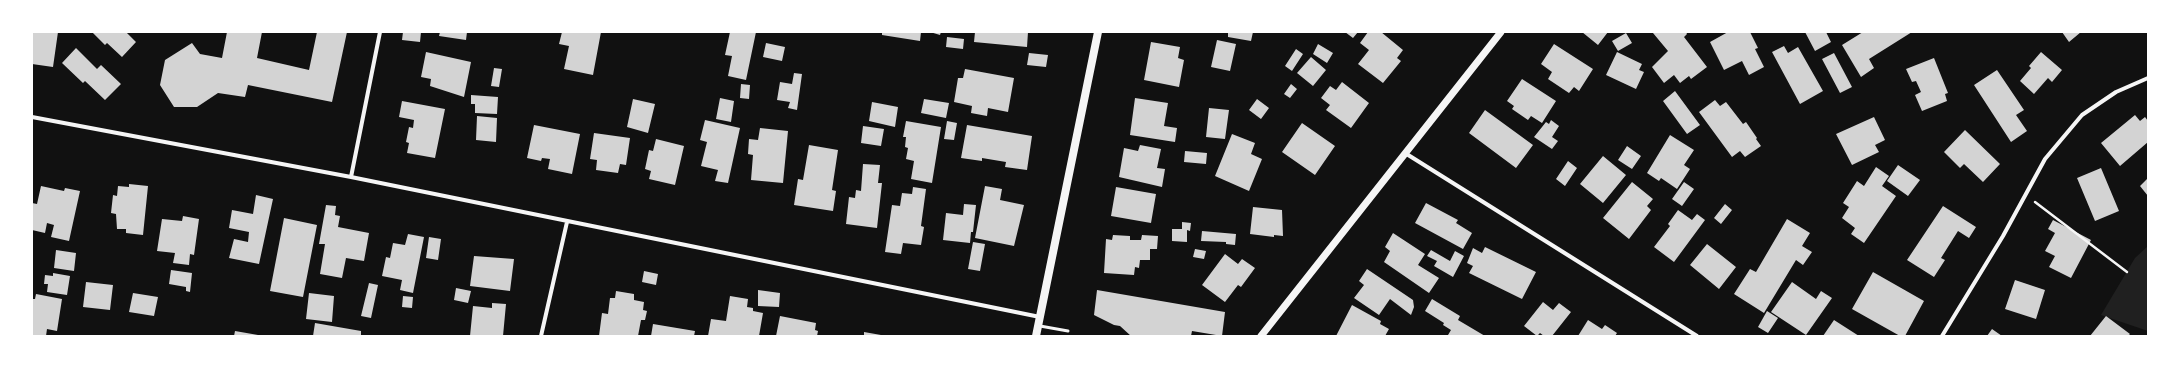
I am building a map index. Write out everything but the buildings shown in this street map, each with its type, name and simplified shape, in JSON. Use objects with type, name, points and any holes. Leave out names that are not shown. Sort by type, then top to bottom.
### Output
[{"type":"main road","points":[[1036,336],[1098,32]]},
{"type":"street","points":[[350,177],[380,32]]},
{"type":"street","points":[[1261,336],[1501,32]]},
{"type":"street","points":[[1942,336],[2003,236],[2045,159],[2082,116],[2116,92],[2148,78]]},
{"type":"street","points":[[32,117],[350,177],[1040,317]]},
{"type":"street","points":[[1406,153],[1697,336]]},
{"type":"street","points":[[541,336],[567,222]]},
{"type":"lane","points":[[1038,325],[1068,330]]},
{"type":"path","points":[[2025,194],[2127,272]]},
{"type":"shaded area","points":[[2148,246],[2148,331],[2101,315],[2135,258]]}]
